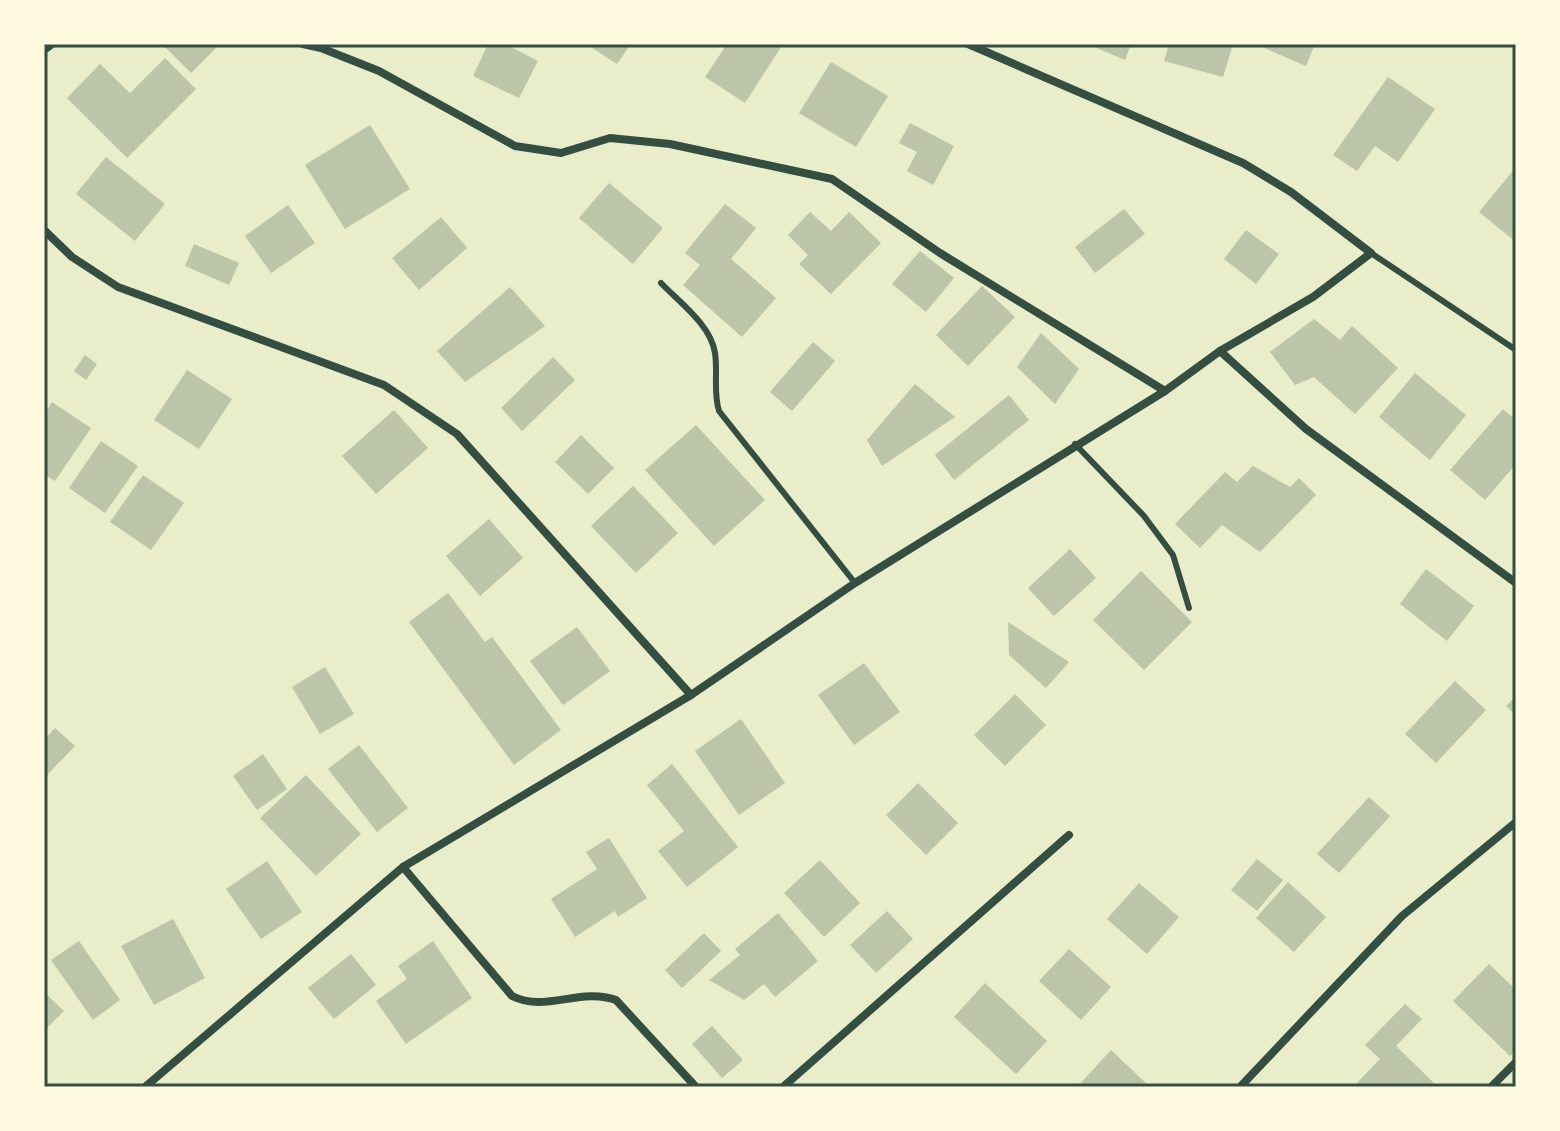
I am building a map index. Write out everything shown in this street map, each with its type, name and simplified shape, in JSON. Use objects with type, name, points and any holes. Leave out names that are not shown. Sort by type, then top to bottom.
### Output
[{"type":"street","points":[[44,50],[52,44]]},
{"type":"street","points":[[303,44],[379,71],[515,146],[561,153],[610,138],[670,144],[832,179],[940,253],[1165,391]]},
{"type":"street","points":[[145,1087],[403,867],[691,695],[855,583],[1165,391],[1220,351],[1313,297],[1371,253],[1291,192],[1243,163],[968,44]]},
{"type":"street","points":[[44,230],[72,257],[118,287],[384,385],[457,434],[691,695]]},
{"type":"street","points":[[1220,351],[1306,429],[1516,583]]},
{"type":"street","points":[[1240,1087],[1402,916],[1516,822]]},
{"type":"street","points":[[783,1087],[1069,835]]},
{"type":"street","points":[[403,867],[512,996],[526,1003],[541,1004],[601,994],[616,1000],[696,1087]]},
{"type":"street","points":[[1491,1087],[1516,1062]]},
{"type":"lane","points":[[1371,253],[1516,350]]},
{"type":"lane","points":[[661,283],[707,332],[715,352],[715,395],[719,411],[855,583]]},
{"type":"lane","points":[[1075,444],[1144,516],[1173,555],[1189,608]]},
{"type":"building","points":[[162,44],[220,44],[191,73]]},
{"type":"building","points":[[488,44],[505,44],[538,61],[519,98],[473,76]]},
{"type":"building","points":[[586,44],[631,44],[617,64]]},
{"type":"building","points":[[727,44],[783,44],[745,103],[705,77]]},
{"type":"building","points":[[1087,44],[1131,44],[1125,60]]},
{"type":"building","points":[[1169,44],[1233,44],[1223,77],[1164,61]]},
{"type":"building","points":[[1255,44],[1315,44],[1306,66]]},
{"type":"building","points":[[165,58],[196,89],[127,158],[67,98],[100,64],[130,93]]},
{"type":"building","points":[[831,62],[888,96],[856,147],[799,113]]},
{"type":"building","points":[[1388,77],[1435,109],[1398,162],[1375,146],[1357,171],[1333,155]]},
{"type":"building","points":[[910,123],[954,146],[933,185],[907,171],[917,152],[899,143]]},
{"type":"building","points":[[370,125],[410,189],[345,229],[305,165]]},
{"type":"building","points":[[106,157],[165,204],[135,241],[76,194]]},
{"type":"building","points":[[1516,167],[1516,242],[1479,212]]},
{"type":"building","points":[[609,183],[663,228],[633,264],[579,218]]},
{"type":"building","points":[[725,204],[756,228],[731,259],[776,298],[742,337],[683,285],[700,265],[685,253]]},
{"type":"building","points":[[288,205],[315,243],[271,273],[245,236]]},
{"type":"building","points":[[1124,209],[1145,234],[1095,273],[1075,247]]},
{"type":"building","points":[[810,212],[831,231],[849,212],[881,243],[831,294],[799,264],[808,255],[788,235]]},
{"type":"building","points":[[441,217],[467,248],[419,290],[392,258]]},
{"type":"building","points":[[1246,230],[1279,254],[1256,284],[1224,259]]},
{"type":"building","points":[[194,244],[239,263],[229,285],[185,266]]},
{"type":"building","points":[[920,251],[954,278],[926,312],[892,284]]},
{"type":"building","points":[[982,286],[1015,317],[968,366],[936,335]]},
{"type":"building","points":[[510,287],[545,326],[465,382],[437,351]]},
{"type":"building","points":[[1314,319],[1340,340],[1352,326],[1398,368],[1355,414],[1314,377],[1295,385],[1270,352]]},
{"type":"building","points":[[1041,333],[1079,369],[1055,404],[1017,367]]},
{"type":"building","points":[[813,342],[835,361],[792,411],[770,392]]},
{"type":"building","points":[[85,355],[97,364],[86,380],[74,371]]},
{"type":"building","points":[[553,357],[575,380],[522,431],[501,408]]},
{"type":"building","points":[[187,370],[232,399],[199,449],[154,420]]},
{"type":"building","points":[[1415,373],[1466,415],[1430,460],[1379,417]]},
{"type":"building","points":[[915,384],[955,417],[882,466],[867,440]]},
{"type":"building","points":[[1009,395],[1029,420],[954,480],[935,455]]},
{"type":"building","points":[[52,402],[91,428],[55,481],[44,474],[44,415]]},
{"type":"building","points":[[1503,409],[1516,420],[1516,464],[1485,500],[1450,470]]},
{"type":"building","points":[[394,410],[428,448],[376,494],[342,456]]},
{"type":"building","points":[[696,425],[765,500],[714,546],[645,470]]},
{"type":"building","points":[[581,435],[614,468],[588,494],[555,462]]},
{"type":"building","points":[[101,441],[138,466],[105,513],[69,488]]},
{"type":"building","points":[[1253,466],[1290,487],[1299,478],[1316,495],[1260,552],[1222,525],[1200,548],[1175,524],[1225,472],[1237,482]]},
{"type":"building","points":[[143,475],[184,503],[151,550],[110,522]]},
{"type":"building","points":[[633,486],[678,533],[636,573],[591,526]]},
{"type":"building","points":[[489,519],[523,558],[480,596],[446,556]]},
{"type":"building","points":[[1070,549],[1096,578],[1054,616],[1028,588]]},
{"type":"building","points":[[1426,569],[1474,606],[1447,641],[1400,604]]},
{"type":"building","points":[[1141,571],[1192,622],[1144,670],[1093,620]]},
{"type":"building","points":[[448,593],[485,642],[492,637],[561,730],[514,765],[409,622]]},
{"type":"building","points":[[1008,622],[1069,662],[1046,688],[1009,655]]},
{"type":"building","points":[[577,627],[610,671],[563,705],[530,661]]},
{"type":"building","points":[[864,663],[900,712],[854,745],[818,695]]},
{"type":"building","points":[[325,667],[354,714],[320,734],[292,687]]},
{"type":"building","points":[[1455,681],[1486,710],[1436,763],[1405,734]]},
{"type":"building","points":[[1015,694],[1046,725],[1005,766],[974,735]]},
{"type":"building","points":[[1516,696],[1516,716],[1506,706]]},
{"type":"building","points":[[741,719],[785,783],[739,815],[695,751]]},
{"type":"building","points":[[55,728],[75,746],[44,778],[44,740]]},
{"type":"building","points":[[359,745],[408,808],[377,832],[328,769]]},
{"type":"building","points":[[263,754],[287,789],[257,810],[233,776]]},
{"type":"building","points":[[672,764],[738,847],[687,887],[658,851],[684,831],[647,785]]},
{"type":"building","points":[[306,775],[361,834],[316,876],[260,818]]},
{"type":"building","points":[[918,783],[958,823],[926,855],[886,815]]},
{"type":"building","points":[[1369,797],[1390,816],[1339,873],[1317,854]]},
{"type":"building","points":[[609,838],[647,898],[618,917],[615,911],[575,937],[551,899],[597,869],[586,852]]},
{"type":"building","points":[[1257,859],[1283,880],[1257,911],[1231,890]]},
{"type":"building","points":[[820,860],[860,903],[824,937],[784,893]]},
{"type":"building","points":[[267,861],[302,912],[261,939],[226,889]]},
{"type":"building","points":[[1288,882],[1326,917],[1294,952],[1256,918]]},
{"type":"building","points":[[1139,883],[1179,917],[1147,954],[1107,919]]},
{"type":"building","points":[[887,911],[913,939],[876,973],[850,945]]},
{"type":"building","points":[[778,913],[818,961],[775,997],[764,984],[744,1000],[709,980],[740,955],[735,949]]},
{"type":"building","points":[[173,919],[205,978],[154,1005],[121,946]]},
{"type":"building","points":[[704,933],[721,951],[682,988],[665,970]]},
{"type":"building","points":[[79,941],[120,1000],[93,1020],[51,960]]},
{"type":"building","points":[[433,941],[472,998],[406,1044],[376,1001],[407,979],[398,966]]},
{"type":"building","points":[[1069,949],[1111,987],[1081,1020],[1039,981]]},
{"type":"building","points":[[351,954],[376,985],[334,1019],[308,988]]},
{"type":"building","points":[[1489,964],[1516,990],[1516,1050],[1510,1056],[1453,1001]]},
{"type":"building","points":[[985,983],[1047,1041],[1016,1074],[954,1017]]},
{"type":"building","points":[[44,992],[64,1011],[44,1031]]},
{"type":"building","points":[[1405,1004],[1422,1019],[1396,1046],[1436,1085],[1353,1087],[1380,1059],[1365,1045]]},
{"type":"building","points":[[712,1026],[743,1060],[722,1078],[692,1044]]},
{"type":"building","points":[[1111,1050],[1150,1087],[1077,1087]]}]
